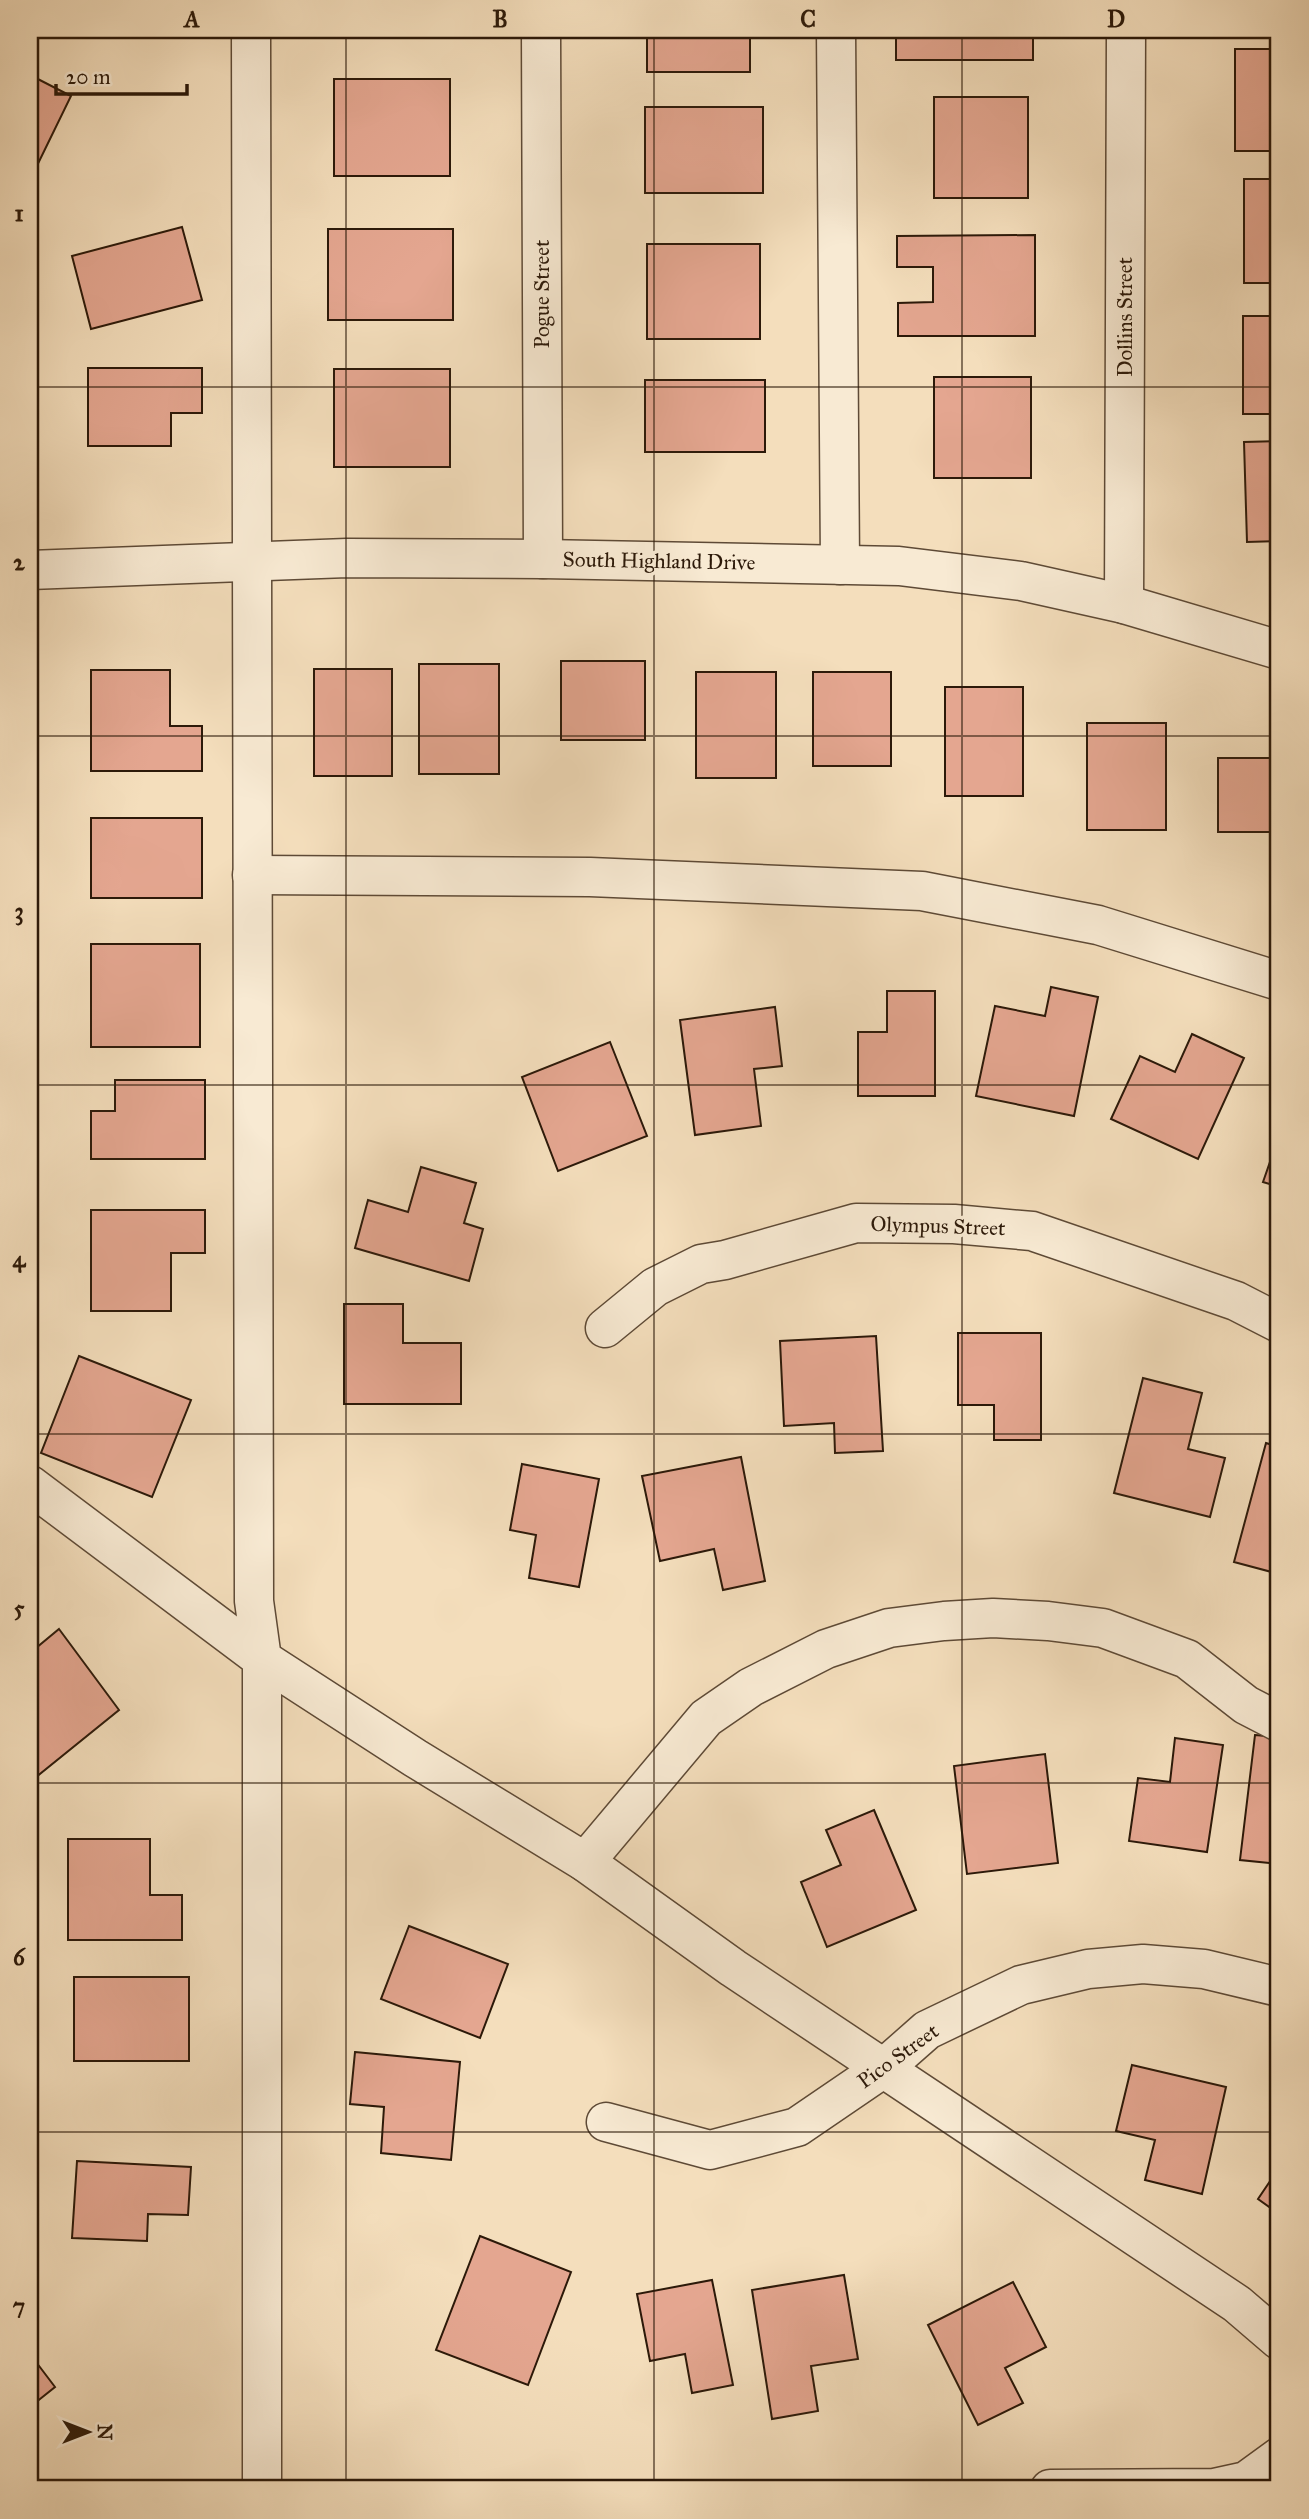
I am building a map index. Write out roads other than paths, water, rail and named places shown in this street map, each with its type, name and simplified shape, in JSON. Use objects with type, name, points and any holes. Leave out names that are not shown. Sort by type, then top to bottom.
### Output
[{"type":"street","points":[[251,30],[254,1601],[262,1659],[262,2489]]},
{"type":"street","name":"Pogue Street","points":[[541,30],[543,559]]},
{"type":"street","points":[[836,30],[840,565]]},
{"type":"street","name":"Dollins Street","points":[[1124,604],[1126,30]]},
{"type":"street","name":"South Highland Drive","points":[[30,570],[346,558],[899,566],[1021,581],[1124,604],[1279,650]]},
{"type":"street","points":[[252,875],[590,877],[922,891],[1098,925],[1279,981]]},
{"type":"street","name":"Olympus Street","points":[[605,1328],[655,1287],[701,1264],[725,1260],[856,1223],[954,1224],[1032,1231],[1237,1301],[1279,1323]]},
{"type":"street","points":[[30,1485],[262,1659],[415,1758],[585,1861],[733,1968],[1237,2304],[1279,2340]]},
{"type":"street","points":[[585,1861],[706,1718],[751,1687],[826,1648],[889,1628],[993,1618],[1103,1628],[1187,1659],[1246,1704],[1279,1722]]},
{"type":"street","name":"Pico Street","points":[[606,2122],[710,2150],[797,2127],[885,2067],[928,2030],[1021,1985],[1088,1969],[1143,1964],[1205,1969],[1279,1987]]},
{"type":"street","points":[[1050,2489],[1214,2488],[1246,2482],[1279,2457]]}]
